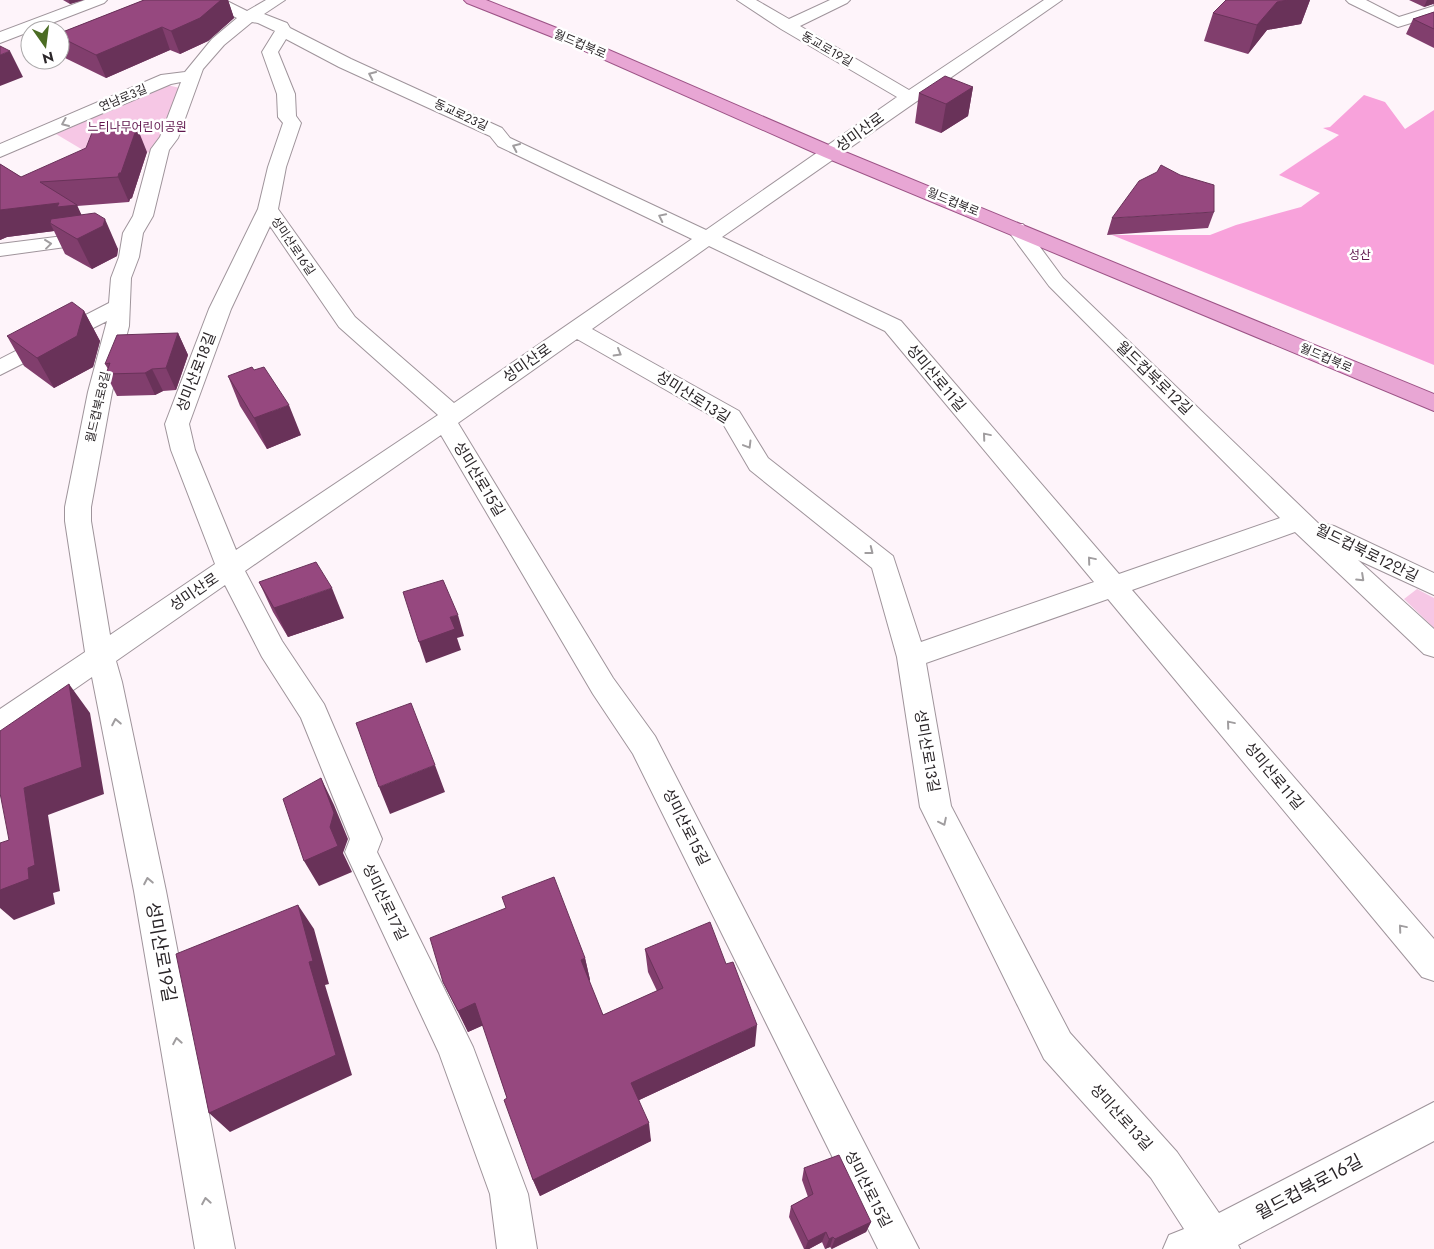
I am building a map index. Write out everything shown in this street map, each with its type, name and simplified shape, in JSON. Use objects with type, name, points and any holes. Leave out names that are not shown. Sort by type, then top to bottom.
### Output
[{"type":"main road","name":"월드컵북로","points":[[472,0],[566,37],[831,153],[1016,228],[1434,403]]},
{"type":"street","points":[[0,38],[99,0]]},
{"type":"street","name":"동교로23길","points":[[213,0],[248,17],[261,18],[281,26],[283,31],[346,63],[496,132],[504,142],[706,238]]},
{"type":"street","name":"월드컵북로8길","points":[[100,656],[78,521],[78,507],[100,392],[118,326],[121,278],[129,257],[133,233],[143,216],[160,149],[169,138],[195,68],[218,42],[248,17],[277,0]]},
{"type":"street","name":"동교로19길","points":[[745,0],[909,97]]},
{"type":"street","points":[[787,26],[842,0]]},
{"type":"street","name":"성미산로","points":[[0,725],[449,418],[909,97],[1054,0]]},
{"type":"street","points":[[1354,0],[1398,22],[1434,11]]},
{"type":"street","name":"성미산로16길","points":[[283,31],[270,52],[286,94],[287,117],[292,123],[277,167],[268,209],[321,287],[348,322],[449,418]]},
{"type":"street","name":"연남로3길","points":[[0,151],[167,79],[192,76]]},
{"type":"street","name":"성미산로18길","points":[[230,568],[183,450],[177,424],[220,309],[268,209]]},
{"type":"street","name":"월드컵북로12길","points":[[1016,228],[1056,282],[1299,521],[1434,646]]},
{"type":"street","points":[[0,250],[133,233]]},
{"type":"street","name":"성미산로11길","points":[[706,238],[893,326],[1434,965]]},
{"type":"street","points":[[0,368],[118,307]]},
{"type":"street","name":"성미산로13길","points":[[576,329],[731,417],[760,464],[881,559],[911,657],[936,807],[1057,1046],[1164,1165],[1205,1245]]},
{"type":"street","name":"성미산로15길","points":[[449,418],[604,686],[644,745],[899,1249]]},
{"type":"street","points":[[911,657],[1299,521]]},
{"type":"street","name":"월드컵북로12안길","points":[[1299,521],[1434,585]]},
{"type":"street","name":"성미산로17길","points":[[230,568],[272,649],[314,713],[366,839],[361,852],[455,1047],[509,1194],[516,1230],[517,1249]]},
{"type":"street","name":"성미산로19길","points":[[100,656],[108,682],[150,891],[215,1249]]},
{"type":"street","name":"월드컵북로16길","points":[[1205,1245],[1434,1122]]},
{"type":"green space","name":"느티나무어린이공원","points":[[167,85],[180,88],[155,152],[93,156],[56,134]]},
{"type":"green space","name":"성산","points":[[1364,95],[1385,102],[1405,129],[1434,110],[1434,365],[1112,235],[1210,235],[1236,225],[1301,207],[1320,193],[1279,175],[1339,135],[1323,128],[1330,127]]},
{"type":"green space","points":[[1417,589],[1434,598],[1434,628],[1404,599]]},
{"type":"building","points":[[144,0],[221,0],[200,18],[171,31],[162,27],[96,55],[70,42],[70,29]]},
{"type":"building","points":[[1226,0],[1288,0],[1277,2],[1257,25],[1213,13]]},
{"type":"building","points":[[1434,12],[1434,29],[1413,19]]},
{"type":"building","points":[[0,46],[10,51],[0,55]]},
{"type":"building","points":[[945,76],[973,87],[946,104],[919,93]]},
{"type":"building","points":[[137,127],[118,177],[40,182],[77,205],[57,207],[59,203],[0,210],[0,164],[21,177],[86,148],[93,130]]},
{"type":"building","points":[[1161,165],[1180,175],[1214,185],[1214,212],[1112,218],[1139,181],[1157,172]]},
{"type":"building","points":[[95,213],[105,219],[103,226],[77,239],[50,223],[51,219]]},
{"type":"building","points":[[72,302],[84,311],[77,336],[37,358],[7,336]]},
{"type":"building","points":[[178,333],[166,368],[152,369],[145,373],[106,374],[110,363],[105,364],[117,335]]},
{"type":"building","points":[[252,367],[254,370],[264,367],[289,405],[254,418],[228,376]]},
{"type":"building","points":[[316,562],[332,588],[274,608],[259,582]]},
{"type":"building","points":[[443,580],[458,615],[450,617],[455,629],[419,642],[403,592]]},
{"type":"building","points":[[69,684],[82,767],[24,788],[35,865],[28,868],[29,879],[0,890],[0,843],[9,840],[0,793],[0,731]]},
{"type":"building","points":[[411,703],[435,765],[379,787],[356,723]]},
{"type":"building","points":[[321,778],[334,813],[330,827],[338,846],[304,861],[283,799]]},
{"type":"building","points":[[554,877],[585,958],[581,960],[603,1015],[663,988],[645,949],[710,922],[726,964],[733,962],[757,1025],[631,1083],[649,1123],[533,1180],[504,1100],[507,1098],[475,1003],[458,1011],[443,982],[430,938],[506,908],[502,897]]},
{"type":"building","points":[[298,905],[313,961],[309,962],[336,1055],[209,1113],[176,954]]},
{"type":"building","points":[[839,1155],[871,1222],[835,1239],[833,1237],[829,1239],[826,1232],[808,1241],[791,1206],[813,1194],[804,1168]]}]
